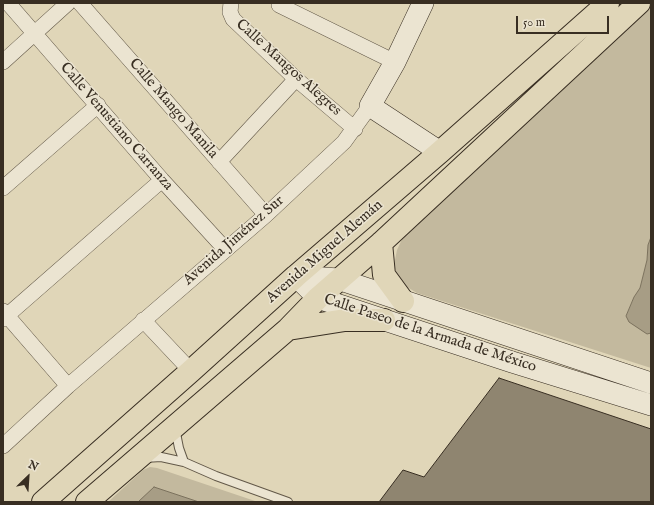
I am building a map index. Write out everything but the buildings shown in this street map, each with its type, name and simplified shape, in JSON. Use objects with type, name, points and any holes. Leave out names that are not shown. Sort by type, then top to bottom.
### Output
[{"type":"main road","name":"Avenida Jiménez Sur","points":[[370,106],[395,62],[423,3]]},
{"type":"main road","name":"Avenida Miguel Alemán","points":[[43,502],[296,276],[440,152],[608,3]]},
{"type":"main road","name":"Avenida Miguel Alemán","points":[[87,502],[288,329],[338,279],[381,243],[639,3]]},
{"type":"main road","points":[[370,106],[440,152]]},
{"type":"main road","points":[[381,243],[384,275],[403,301]]},
{"type":"main road","name":"Calle Paseo de la Armada de México","points":[[296,276],[338,279],[403,301],[608,391],[651,405]]},
{"type":"main road","name":"Calle Paseo de la Armada de México","points":[[296,276],[318,298],[384,320],[516,351],[614,371],[651,383]]},
{"type":"main road","points":[[288,329],[345,320],[384,320]]},
{"type":"main road","points":[[608,391],[614,371]]},
{"type":"street","name":"Calle Venustiano Carranza","points":[[8,3],[162,180],[225,249]]},
{"type":"street","points":[[3,62],[68,3]]},
{"type":"street","name":"Calle Mango Manila","points":[[80,3],[266,215]]},
{"type":"street","name":"Calle Mangos Alegres","points":[[230,3],[230,12],[233,19],[296,79],[355,129]]},
{"type":"street","points":[[279,5],[395,62]]},
{"type":"street","points":[[219,162],[296,79]]},
{"type":"street","points":[[3,188],[98,105]]},
{"type":"street","name":"Avenida Jiménez Sur","points":[[3,446],[143,320],[266,215],[344,142],[355,129],[370,106]]},
{"type":"street","points":[[68,386],[4,316],[162,180]]},
{"type":"street","points":[[143,320],[191,371]]},
{"type":"lane","points":[[175,425],[179,448],[184,462]]},
{"type":"lane","points":[[137,458],[161,457],[184,462],[216,476],[288,502]]},
{"type":"shaded area","points":[[651,7],[651,237],[648,245],[647,260],[640,288],[634,297],[626,316],[647,334],[651,333],[651,368],[417,293],[398,279],[394,265],[397,250],[403,237]]},
{"type":"shaded area","points":[[651,237],[651,333],[647,334],[629,322],[626,316],[634,297],[640,288],[647,260],[648,245]]},
{"type":"shaded area","points":[[150,467],[157,468],[258,502],[108,502],[143,470]]},
{"type":"shaded area","points":[[154,487],[199,502],[138,502]]}]
